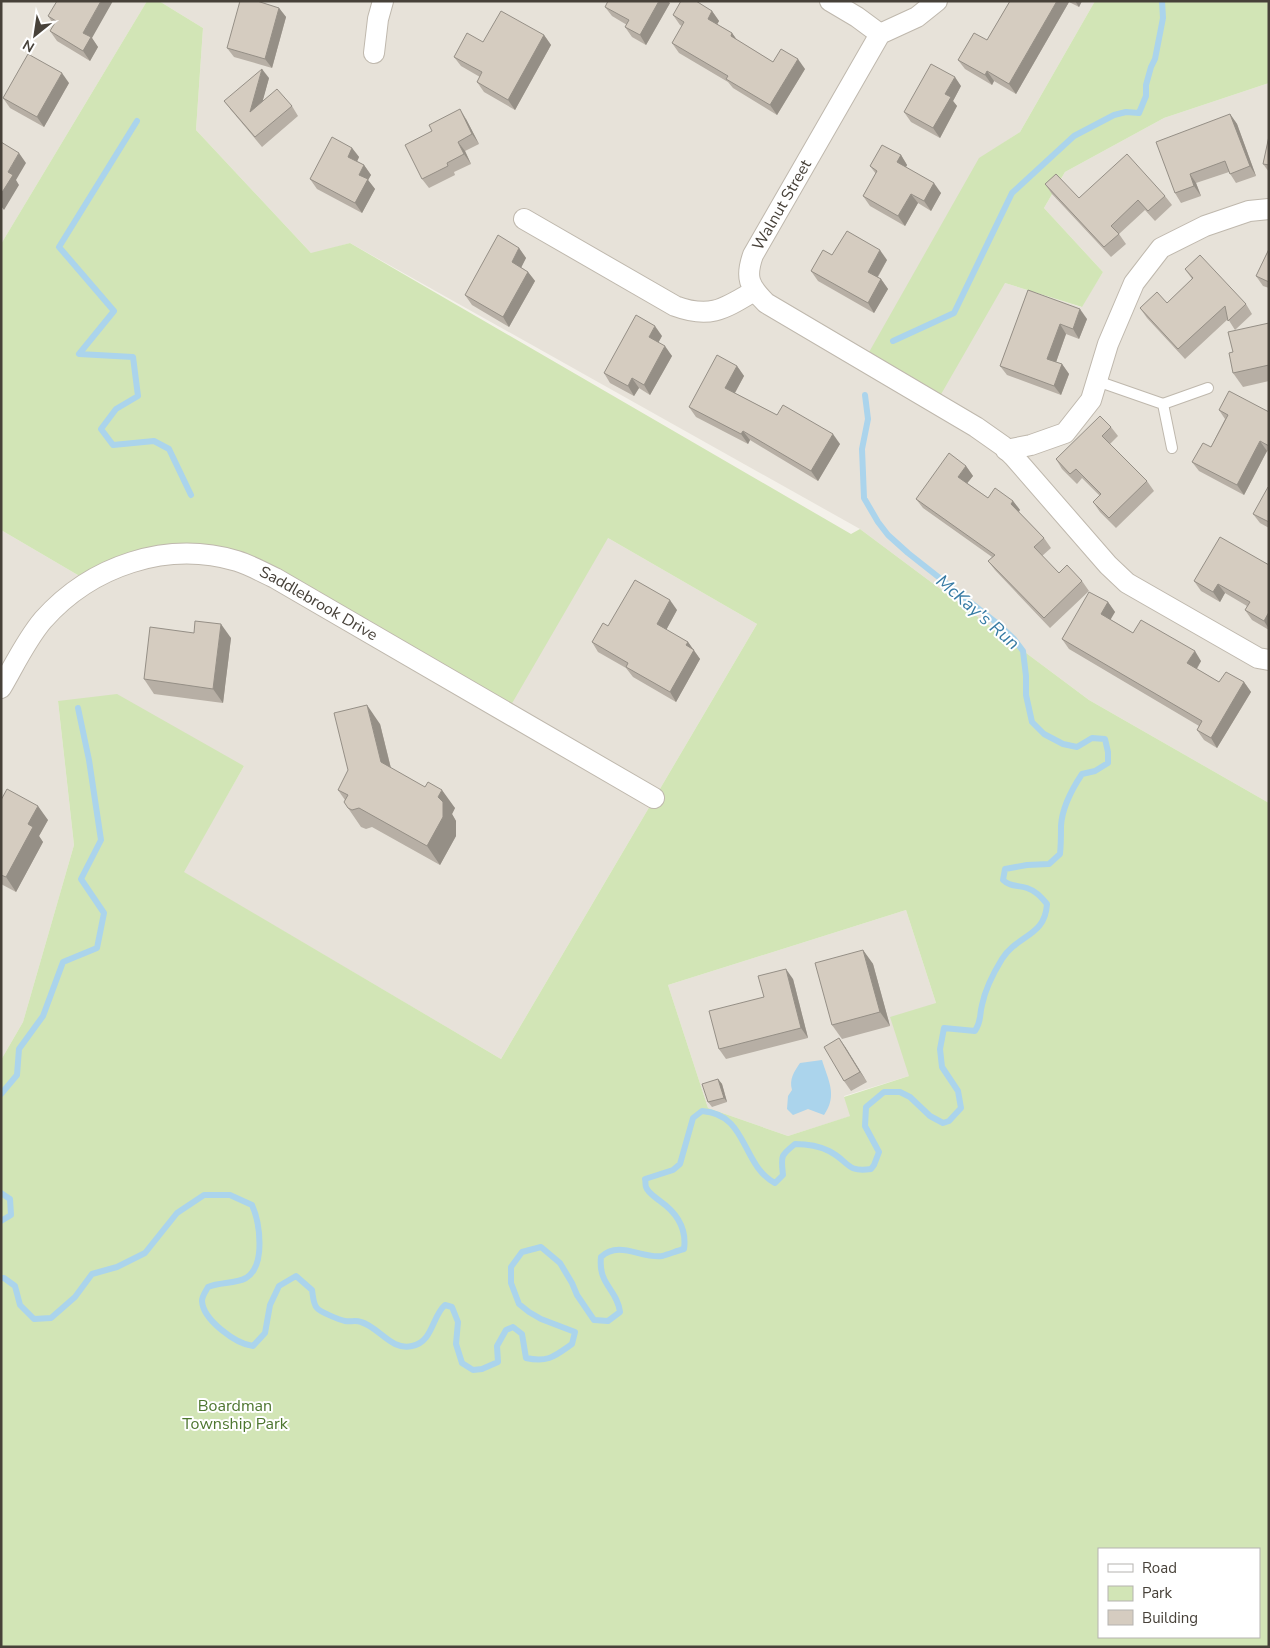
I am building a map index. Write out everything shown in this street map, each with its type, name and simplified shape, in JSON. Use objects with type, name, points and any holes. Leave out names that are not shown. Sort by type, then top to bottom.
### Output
[{"type":"street","points":[[374,54],[378,18],[383,1]]},
{"type":"street","points":[[830,1],[857,17],[880,34],[917,17],[937,1]]},
{"type":"street","name":"Walnut Street","points":[[754,291],[748,277],[753,255],[880,34]]},
{"type":"street","points":[[1006,450],[1031,445],[1065,433],[1091,400],[1108,344],[1134,283],[1161,248],[1205,226],[1249,211],[1269,209]]},
{"type":"street","points":[[524,219],[675,306],[690,311],[708,312],[726,308],[754,291],[766,303],[976,427],[1006,450],[1126,583],[1258,658],[1269,660]]},
{"type":"street","name":"Saddlebrook Drive","points":[[1,688],[42,622],[57,606],[86,582],[125,564],[150,557],[185,554],[214,556],[236,561],[275,578],[654,798]]},
{"type":"lane","points":[[1097,381],[1163,404],[1208,388]]},
{"type":"lane","points":[[1163,404],[1172,448]]},
{"type":"shaded area","points":[[1,1],[147,1],[1,244]]},
{"type":"shaded area","points":[[159,1],[1095,1],[1020,132],[979,159],[1005,283],[1081,307],[1103,272],[1044,208],[1065,172],[1164,118],[1269,83],[1269,803],[1089,700],[860,529],[350,243],[312,254],[196,130],[203,28]]},
{"type":"shaded area","points":[[1,530],[88,581],[125,564],[608,538],[757,624],[501,1059],[183,872],[244,766],[58,701],[74,845],[23,1022],[1,1060]]},
{"type":"shaded area","points":[[906,910],[936,1003],[909,1076],[844,1096],[851,1116],[788,1136],[708,1108],[668,985]]},
{"type":"green space","name":"Boardman Township Park","points":[[147,1],[159,1],[203,28],[196,130],[311,253],[350,243],[851,534],[860,529],[1089,700],[1269,803],[1269,1647],[1,1647],[1,1060],[23,1022],[74,845],[58,701],[117,694],[244,766],[184,872],[501,1059],[757,624],[608,538],[507,712],[275,578],[192,554],[88,581],[1,530],[1,244]],"holes":[[[906,910],[936,1003],[890,1017],[909,1076],[844,1097],[850,1116],[788,1136],[708,1108],[668,985]]]},
{"type":"green space","points":[[1095,1],[1269,1],[1269,83],[1164,118],[1065,172],[1044,208],[1103,272],[1082,307],[1005,283],[936,403],[864,361],[979,158],[1020,132]]},
{"type":"water","points":[[822,1060],[831,1094],[828,1108],[824,1115],[808,1109],[793,1115],[787,1109],[794,1073],[800,1063]]},
{"type":"building","points":[[57,1],[101,1],[83,33],[91,37],[83,51],[50,31],[56,21],[48,16]]},
{"type":"building","points":[[240,1],[257,1],[279,8],[265,59],[227,48]]},
{"type":"building","points":[[608,1],[659,1],[640,35],[625,27],[629,20],[605,7]]},
{"type":"building","points":[[681,1],[696,1],[712,11],[708,19],[732,33],[731,36],[773,62],[781,49],[798,59],[770,105],[726,79],[728,76],[672,43],[684,22],[673,15]]},
{"type":"building","points":[[1010,1],[1057,1],[1009,84],[987,71],[985,75],[958,60],[974,33],[987,40]]},
{"type":"building","points":[[501,11],[544,35],[508,100],[477,82],[482,72],[454,57],[467,33],[483,42]]},
{"type":"building","points":[[28,54],[62,73],[37,117],[3,98]]},
{"type":"building","points":[[931,64],[955,77],[945,94],[951,97],[933,128],[904,112]]},
{"type":"building","points":[[262,69],[250,112],[277,89],[292,106],[255,137],[224,101]]},
{"type":"building","points":[[460,109],[472,134],[458,142],[464,154],[447,163],[448,166],[422,179],[405,145],[432,131],[429,125]]},
{"type":"building","points":[[1230,114],[1250,166],[1230,174],[1225,161],[1190,174],[1194,186],[1175,193],[1156,142]]},
{"type":"building","points":[[1269,136],[1269,165],[1263,164]]},
{"type":"building","points":[[332,137],[352,148],[348,157],[364,165],[359,175],[368,179],[355,203],[310,179]]},
{"type":"building","points":[[1,142],[19,153],[8,172],[13,175],[1,194]]},
{"type":"building","points":[[882,145],[901,155],[897,162],[934,183],[924,201],[911,194],[898,216],[863,196],[877,171],[870,166]]},
{"type":"building","points":[[1127,154],[1165,196],[1148,211],[1138,200],[1111,226],[1119,234],[1104,247],[1045,184],[1056,174],[1079,198]]},
{"type":"building","points":[[847,231],[880,250],[868,272],[881,279],[868,303],[811,271],[823,250],[832,255]]},
{"type":"building","points":[[498,235],[519,248],[512,262],[528,272],[503,317],[465,295]]},
{"type":"building","points":[[1269,249],[1269,282],[1256,276]]},
{"type":"building","points":[[1200,255],[1246,304],[1228,321],[1225,306],[1178,349],[1140,308],[1157,292],[1167,303],[1193,278],[1185,269]]},
{"type":"building","points":[[1028,290],[1080,309],[1073,329],[1060,324],[1047,359],[1062,364],[1054,386],[1000,366]]},
{"type":"building","points":[[636,315],[655,326],[649,337],[665,346],[644,385],[632,378],[628,386],[604,373]]},
{"type":"building","points":[[1269,323],[1269,365],[1233,373],[1229,353],[1233,352],[1228,332]]},
{"type":"building","points":[[717,355],[737,366],[725,388],[777,415],[783,405],[833,434],[811,471],[743,431],[741,434],[689,407]]},
{"type":"building","points":[[1229,391],[1269,412],[1269,446],[1260,441],[1237,485],[1192,462],[1203,443],[1211,447],[1228,415],[1219,410]]},
{"type":"building","points":[[1100,416],[1111,427],[1102,436],[1147,481],[1109,518],[1093,502],[1101,494],[1076,469],[1070,474],[1056,459]]},
{"type":"building","points":[[949,453],[966,466],[958,477],[988,498],[995,488],[1013,501],[1011,504],[1044,538],[1034,547],[1059,573],[1067,565],[1082,581],[1044,618],[988,561],[995,555],[916,499]]},
{"type":"building","points":[[1269,488],[1269,522],[1253,514]]},
{"type":"building","points":[[1220,537],[1269,565],[1269,612],[1264,621],[1245,610],[1250,602],[1218,584],[1213,592],[1194,581]]},
{"type":"building","points":[[635,580],[670,600],[657,624],[688,642],[686,645],[694,650],[670,692],[626,667],[628,663],[592,642],[603,623],[608,626]]},
{"type":"building","points":[[1089,592],[1108,602],[1101,614],[1133,633],[1141,620],[1195,651],[1187,663],[1219,682],[1226,672],[1244,682],[1211,738],[1197,730],[1202,721],[1062,639]]},
{"type":"building","points":[[195,621],[221,624],[213,689],[144,679],[150,627],[194,633]]},
{"type":"building","points":[[367,705],[381,762],[425,787],[428,782],[442,790],[438,797],[443,802],[443,817],[427,846],[359,808],[352,810],[348,808],[344,802],[348,795],[338,790],[348,770],[334,713]]},
{"type":"building","points":[[7,789],[38,806],[28,824],[33,827],[6,877],[1,875],[1,800]]},
{"type":"building","points":[[863,950],[880,1012],[832,1025],[815,963]]},
{"type":"building","points":[[786,969],[801,1028],[719,1049],[709,1011],[764,997],[758,976]]},
{"type":"building","points":[[839,1038],[860,1072],[844,1081],[824,1047]]},
{"type":"building","points":[[718,1079],[724,1098],[708,1102],[702,1084]]},
{"type":"waterway","name":"McKay's Run","points":[[893,341],[954,313],[1012,193],[1074,136],[1114,115],[1126,112],[1139,113],[1146,96],[1146,85],[1155,59],[1163,18],[1162,1]]},
{"type":"waterway","points":[[137,121],[59,247],[114,311],[79,354],[133,357],[138,396],[116,409],[101,429],[113,445],[154,441],[169,449],[191,495]]},
{"type":"waterway","name":"McKay's Run","points":[[1,1278],[15,1286],[20,1305],[34,1319],[51,1318],[75,1297],[92,1274],[117,1267],[145,1253],[177,1213],[204,1195],[230,1195],[252,1205],[259,1233],[259,1254],[252,1272],[246,1278],[208,1287],[202,1301],[208,1316],[214,1323],[238,1341],[253,1346],[265,1333],[270,1305],[279,1286],[296,1276],[312,1290],[313,1299],[319,1310],[342,1320],[359,1321],[398,1345],[405,1347],[419,1344],[428,1334],[437,1315],[445,1305],[452,1307],[458,1322],[456,1344],[462,1363],[473,1370],[482,1369],[498,1362],[497,1346],[506,1330],[513,1327],[522,1334],[526,1358],[540,1360],[556,1355],[572,1344],[575,1332],[541,1319],[519,1304],[511,1283],[511,1267],[522,1252],[541,1247],[560,1263],[577,1295],[594,1320],[608,1321],[620,1312],[618,1304],[602,1274],[601,1257],[615,1250],[662,1256],[684,1249],[684,1234],[680,1222],[666,1206],[648,1191],[645,1179],[673,1170],[680,1164],[693,1118],[702,1111],[717,1114],[728,1121],[736,1130],[756,1165],[764,1175],[775,1183],[783,1175],[782,1164],[784,1154],[795,1144],[825,1149],[852,1168],[871,1169],[879,1152],[865,1126],[866,1107],[884,1092],[900,1092],[910,1097],[930,1116],[943,1123],[949,1121],[961,1108],[958,1091],[942,1067],[940,1049],[944,1028],[975,1031],[980,1021],[985,993],[1002,959],[1008,951],[1036,929],[1045,915],[1047,904],[1038,894],[1030,889],[1011,885],[1003,880],[1005,869],[1049,864],[1060,854],[1063,812],[1068,799],[1082,774],[1095,771],[1108,763],[1108,752],[1105,739],[1092,738],[1077,747],[1063,744],[1044,734],[1032,722],[1026,695],[1023,651],[1014,639],[998,624],[908,553],[888,535],[878,522],[864,498],[862,449],[868,419],[865,395]]},
{"type":"waterway","points":[[1,1094],[17,1075],[19,1049],[43,1016],[63,962],[97,948],[104,913],[81,879],[101,840],[89,760],[78,708]]},
{"type":"waterway","points":[[1,1193],[10,1199],[11,1215],[1,1221]]}]
